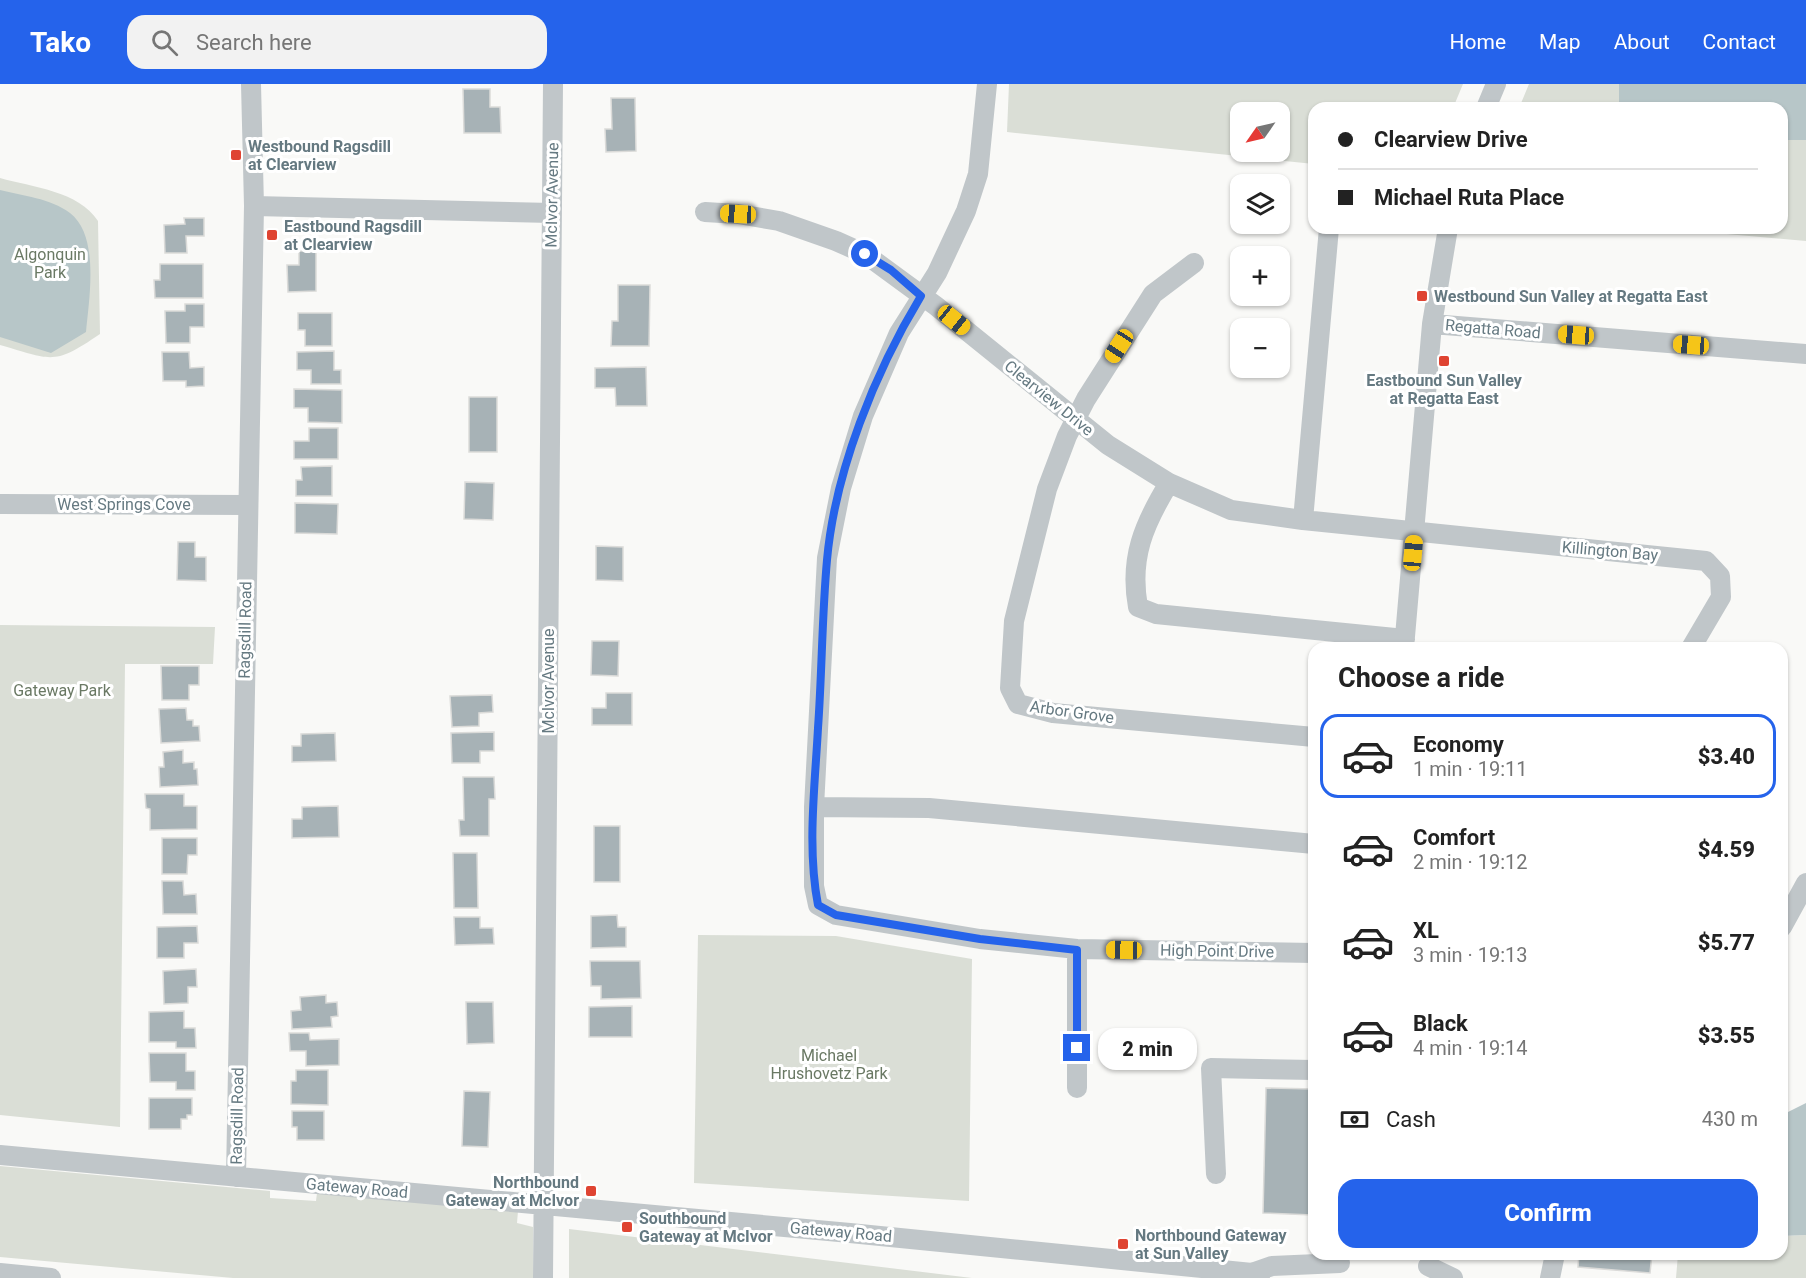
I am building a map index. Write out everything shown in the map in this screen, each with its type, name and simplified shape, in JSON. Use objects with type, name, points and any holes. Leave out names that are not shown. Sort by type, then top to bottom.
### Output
[{"type":"street","name":"Ragsdill Road","points":[[236,1177],[254,206],[251,84]]},
{"type":"street","name":"McIvor Avenue","points":[[543,1278],[553,84]]},
{"type":"street","name":"High Point Drive","points":[[987,84],[978,174],[966,211],[937,273],[899,333],[862,416],[841,488],[827,558],[814,807],[814,886],[818,905],[836,915],[980,939],[1077,950],[1308,953]]},
{"type":"street","points":[[1488,102],[1496,84]]},
{"type":"street","points":[[254,206],[552,213]]},
{"type":"street","name":"Clearview Drive","points":[[705,212],[738,214],[779,221],[837,241],[891,270],[1075,420],[1108,445],[1169,483],[1231,510],[1415,532]]},
{"type":"street","points":[[1304,520],[1328,234]]},
{"type":"street","points":[[1405,642],[1432,324],[1447,234]]},
{"type":"street","name":"Arbor Grove","points":[[1194,262],[1153,294],[1075,420],[1047,489],[1014,621],[1010,688],[1018,704],[1053,713],[1308,735]]},
{"type":"street","name":"Regatta Road","points":[[1432,324],[1806,354]]},
{"type":"street","points":[[1169,483],[1148,518],[1140,539],[1135,587],[1138,607],[1156,614],[1396,642]]},
{"type":"street","name":"West Springs Cove","points":[[0,504],[247,505]]},
{"type":"street","name":"Killington Bay","points":[[1415,532],[1706,561],[1720,576],[1720,597],[1694,642]]},
{"type":"street","points":[[814,807],[929,808],[1308,843]]},
{"type":"street","points":[[1788,916],[1806,883]]},
{"type":"street","points":[[1077,950],[1077,1088]]},
{"type":"street","points":[[1216,1174],[1211,1068],[1308,1070]]},
{"type":"street","name":"Gateway Road","points":[[0,1155],[1256,1276],[1272,1266],[1340,1265]]},
{"type":"street","points":[[1550,1278],[1554,1260]]},
{"type":"street","points":[[1427,1266],[1453,1278]]},
{"type":"street","points":[[0,1273],[51,1278]]},
{"type":"green space","points":[[1009,84],[1463,84],[1456,102],[1308,102],[1308,163],[1290,161],[1290,102],[1230,102],[1230,155],[1007,132]]},
{"type":"green space","points":[[1529,84],[1619,84],[1619,102],[1522,102]]},
{"type":"green space","points":[[1788,140],[1806,140],[1806,241],[1727,234],[1788,234]]},
{"type":"green space","name":"Algonquin Park","points":[[0,178],[67,197],[90,211],[98,221],[100,334],[62,355],[43,357],[0,345]]},
{"type":"green space","name":"Gateway Park","points":[[0,625],[215,627],[213,664],[125,664],[120,1127],[0,1115]]},
{"type":"green space","name":"Michael Hrushovetz Park","points":[[698,935],[836,936],[972,959],[969,1201],[694,1183]]},
{"type":"green space","points":[[0,1166],[270,1191],[270,1198],[316,1201],[317,1193],[518,1211],[517,1223],[533,1227],[533,1278],[233,1278],[0,1257]]},
{"type":"green space","points":[[569,1229],[972,1278],[569,1278]]},
{"type":"green space","points":[[1806,1235],[1806,1278],[1676,1278],[1678,1260],[1788,1260],[1788,1236]]},
{"type":"shaded area","points":[[1619,84],[1806,84],[1806,140],[1788,140],[1788,102],[1619,102]]},
{"type":"shaded area","name":"Algonquin Park","points":[[0,190],[45,201],[62,208],[79,223],[86,237],[90,286],[86,332],[51,353],[0,337]]},
{"type":"shaded area","points":[[1806,1103],[1806,1235],[1788,1236],[1788,1112]]},
{"type":"building","points":[[463,89],[490,89],[490,107],[500,107],[501,133],[464,133]]},
{"type":"building","points":[[611,98],[635,98],[636,151],[606,152],[605,129],[612,129]]},
{"type":"building","points":[[184,218],[204,218],[204,236],[186,236],[187,253],[165,253],[164,225],[185,224]]},
{"type":"building","points":[[299,251],[316,251],[316,291],[288,292],[287,265],[299,265]]},
{"type":"building","points":[[160,264],[203,264],[203,298],[155,298],[154,280],[160,280]]},
{"type":"building","points":[[618,285],[650,285],[649,346],[611,346],[612,321],[618,321]]},
{"type":"building","points":[[185,304],[204,304],[204,327],[190,327],[190,343],[166,343],[165,311],[185,311]]},
{"type":"building","points":[[298,313],[332,313],[332,346],[305,346],[305,330],[298,330]]},
{"type":"building","points":[[334,351],[334,370],[341,370],[341,384],[311,384],[311,370],[297,370],[297,352]]},
{"type":"building","points":[[162,352],[189,352],[190,368],[204,367],[204,386],[186,387],[186,381],[163,381]]},
{"type":"building","points":[[646,367],[647,406],[616,406],[615,388],[595,388],[595,368]]},
{"type":"building","points":[[294,389],[342,390],[342,423],[308,422],[308,408],[294,408]]},
{"type":"building","points":[[469,397],[497,397],[497,452],[469,452]]},
{"type":"building","points":[[309,428],[338,428],[338,459],[294,459],[294,441],[309,441]]},
{"type":"building","points":[[332,466],[332,496],[296,496],[296,480],[302,480],[301,467]]},
{"type":"building","points":[[465,482],[494,483],[493,520],[464,519]]},
{"type":"building","points":[[295,503],[338,504],[337,534],[295,533]]},
{"type":"building","points":[[178,542],[195,542],[195,557],[206,557],[206,581],[177,580]]},
{"type":"building","points":[[596,546],[623,547],[623,581],[596,580]]},
{"type":"building","points":[[592,641],[619,641],[618,676],[591,675]]},
{"type":"building","points":[[161,666],[199,666],[199,685],[189,685],[189,700],[162,700]]},
{"type":"building","points":[[606,693],[632,693],[632,725],[592,725],[592,708],[606,708]]},
{"type":"building","points":[[492,695],[493,712],[479,713],[479,726],[452,727],[450,696]]},
{"type":"building","points":[[186,708],[187,720],[193,720],[193,726],[199,726],[200,741],[161,743],[159,709]]},
{"type":"building","points":[[494,732],[494,751],[480,751],[480,763],[452,763],[451,733]]},
{"type":"building","points":[[335,733],[336,761],[292,762],[292,746],[301,746],[301,734]]},
{"type":"building","points":[[183,750],[183,763],[194,762],[194,769],[197,769],[198,785],[160,787],[159,767],[164,767],[163,752]]},
{"type":"building","points":[[463,777],[494,777],[495,799],[489,799],[489,836],[460,836],[459,820],[464,820]]},
{"type":"building","points":[[145,794],[184,794],[184,806],[197,806],[197,829],[150,830],[150,809],[146,808]]},
{"type":"building","points":[[338,806],[339,837],[292,838],[292,819],[302,819],[302,807]]},
{"type":"building","points":[[594,826],[620,826],[620,882],[594,882]]},
{"type":"building","points":[[162,838],[197,838],[197,855],[188,855],[187,874],[162,874]]},
{"type":"building","points":[[453,853],[477,853],[478,908],[454,908]]},
{"type":"building","points":[[162,881],[183,881],[184,895],[196,894],[197,914],[163,914]]},
{"type":"building","points":[[617,915],[618,927],[626,927],[626,947],[591,948],[591,916]]},
{"type":"building","points":[[454,917],[480,917],[480,928],[493,928],[494,944],[455,945]]},
{"type":"building","points":[[197,926],[198,943],[184,943],[184,958],[157,958],[157,927]]},
{"type":"building","points":[[590,961],[640,961],[641,998],[601,999],[601,986],[591,986]]},
{"type":"building","points":[[196,969],[197,987],[188,987],[188,1003],[164,1004],[163,971]]},
{"type":"building","points":[[326,995],[326,1003],[337,1002],[338,1016],[331,1017],[332,1027],[292,1029],[291,1011],[301,1010],[300,997]]},
{"type":"building","points":[[466,1002],[493,1002],[494,1043],[467,1044]]},
{"type":"building","points":[[632,1006],[632,1037],[589,1037],[589,1007]]},
{"type":"building","points":[[184,1011],[184,1028],[195,1028],[196,1048],[176,1048],[176,1042],[149,1042],[149,1012]]},
{"type":"building","points":[[289,1033],[309,1033],[310,1040],[339,1039],[339,1065],[306,1066],[306,1051],[290,1051]]},
{"type":"building","points":[[149,1053],[186,1053],[186,1071],[195,1071],[195,1090],[176,1090],[176,1082],[150,1082]]},
{"type":"building","points":[[296,1070],[328,1070],[328,1105],[291,1104],[291,1081],[296,1081]]},
{"type":"building","points":[[1266,1088],[1308,1089],[1308,1215],[1263,1213]]},
{"type":"building","points":[[464,1091],[490,1092],[488,1147],[462,1146]]},
{"type":"building","points":[[149,1098],[192,1098],[192,1115],[187,1115],[187,1119],[181,1119],[181,1129],[149,1129]]},
{"type":"building","points":[[292,1111],[324,1111],[324,1140],[297,1140],[297,1127],[292,1127]]},
{"type":"building","points":[[1579,1260],[1651,1260],[1650,1273],[1578,1267]]},
{"type":"place","name":"Westbound Ragsdill at Clearview","points":[[236,155]]},
{"type":"place","name":"Eastbound Ragsdill at Clearview","points":[[272,235]]},
{"type":"place","name":"Westbound Sun Valley at Regatta East","points":[[1422,296]]},
{"type":"place","name":"Eastbound Sun Valley at Regatta East","points":[[1444,361]]},
{"type":"place","name":"Northbound Gateway at McIvor","points":[[591,1191]]},
{"type":"place","name":"Southbound Gateway at McIvor","points":[[627,1227]]},
{"type":"place","name":"Northbound Gateway at Sun Valley","points":[[1123,1244]]},
{"type":"route","points":[[865,254],[891,270],[921,296],[899,333],[862,416],[841,488],[827,558],[814,807],[814,886],[818,905],[836,915],[980,939],[1077,950],[1077,1048]]}]
